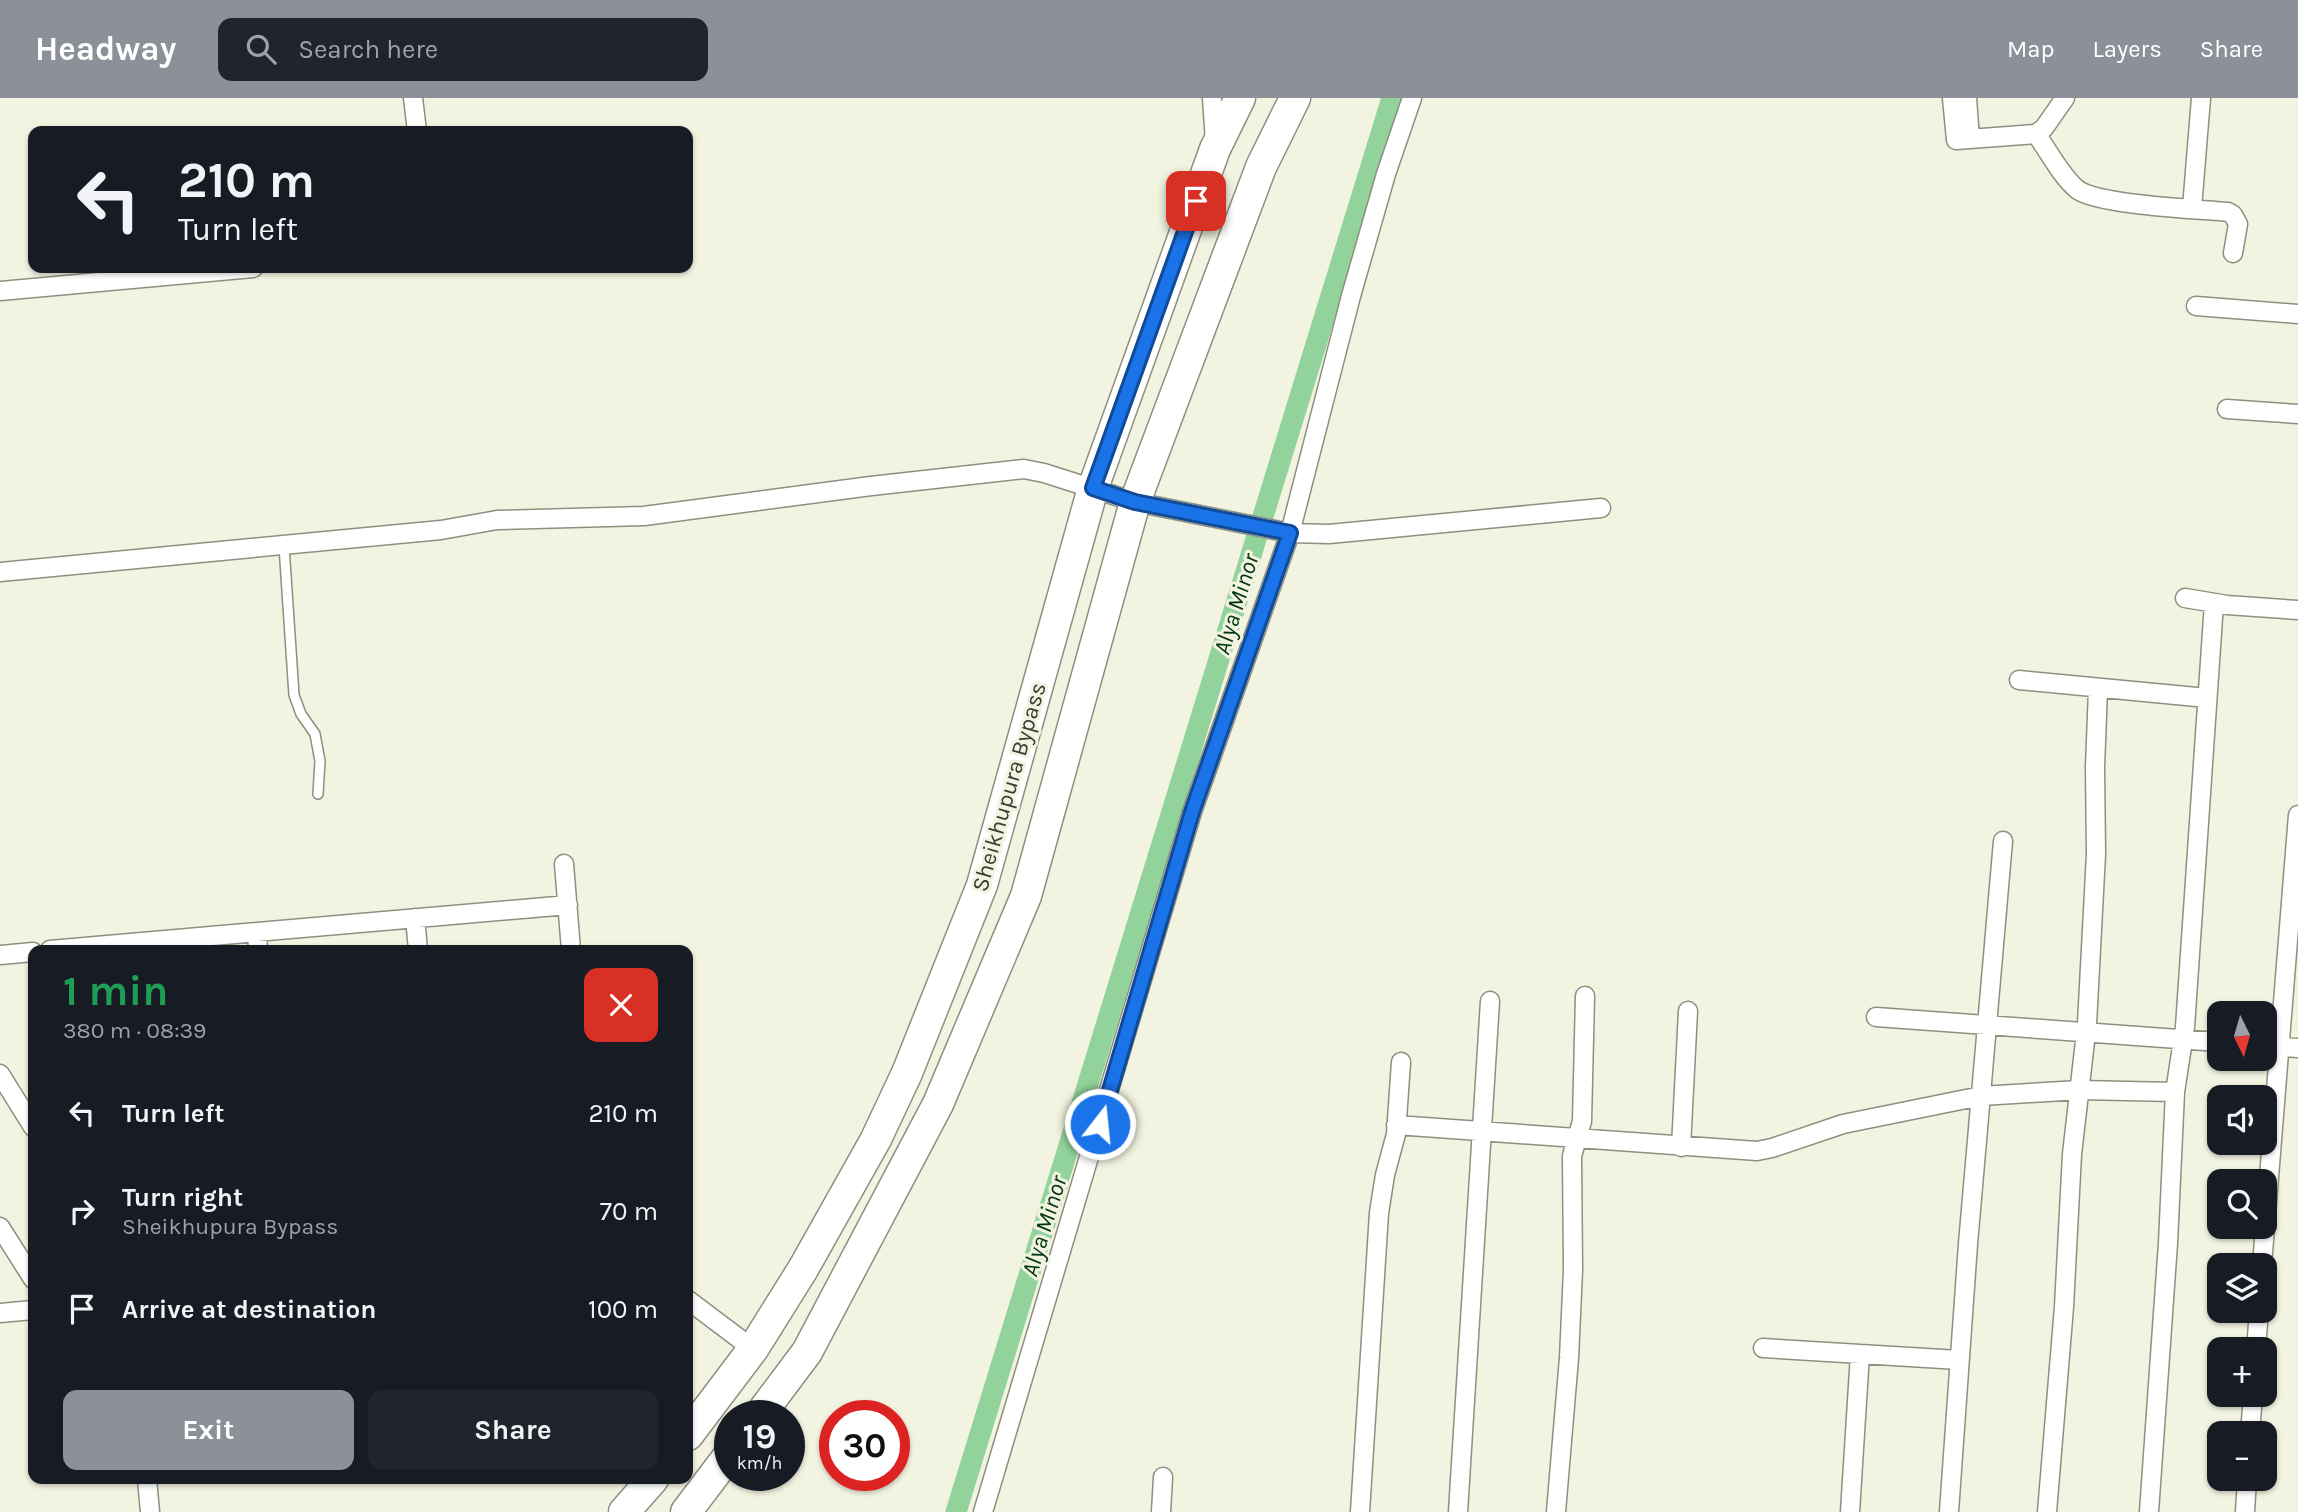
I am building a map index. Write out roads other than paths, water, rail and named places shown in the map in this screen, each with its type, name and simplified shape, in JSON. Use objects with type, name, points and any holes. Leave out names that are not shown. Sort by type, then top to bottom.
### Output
[{"type":"highway","name":"Sheikhupura Bypass","points":[[693,1429],[753,1349],[803,1269],[876,1139],[907,1073],[977,898],[1093,488],[1215,149],[1240,98]]},
{"type":"highway","name":"Sheikhupura Bypass","points":[[771,1400],[807,1352],[938,1104],[1026,897],[1135,502],[1261,167],[1295,98]]},
{"type":"highway","points":[[686,1512],[714,1475]]},
{"type":"highway","points":[[624,1512],[645,1484]]},
{"type":"street","points":[[414,98],[417,126]]},
{"type":"street","points":[[1212,98],[1215,149]]},
{"type":"street","points":[[983,1512],[1192,812],[1290,533],[1351,296],[1386,174],[1412,98]]},
{"type":"street","points":[[1952,98],[1956,140],[2036,134],[2044,128],[2065,98]]},
{"type":"street","points":[[1967,98],[1970,139]]},
{"type":"street","points":[[2192,208],[2201,98]]},
{"type":"street","points":[[2036,134],[2070,181],[2078,190],[2087,194],[2109,200],[2228,212],[2233,215],[2238,224],[2233,253]]},
{"type":"street","points":[[0,291],[198,273]]},
{"type":"street","points":[[2196,306],[2298,314]]},
{"type":"street","points":[[2227,409],[2298,414]]},
{"type":"street","points":[[0,572],[441,530],[498,520],[644,516],[1024,469],[1135,502],[1290,533],[1329,534],[1601,508]]},
{"type":"street","points":[[2185,598],[2298,610]]},
{"type":"street","points":[[2149,1512],[2168,1243],[2175,1092],[2183,1040],[2214,603]]},
{"type":"street","points":[[2019,680],[2207,698]]},
{"type":"street","points":[[2047,1512],[2061,1345],[2072,1154],[2086,1032],[2096,854],[2098,689]]},
{"type":"street","points":[[2263,1253],[2298,815]]},
{"type":"street","points":[[1949,1512],[1959,1360],[2003,841]]},
{"type":"street","points":[[564,864],[572,945]]},
{"type":"street","points":[[169,945],[258,941],[415,918],[568,905]]},
{"type":"street","points":[[415,918],[418,945]]},
{"type":"street","points":[[0,955],[28,952]]},
{"type":"street","points":[[1556,1512],[1569,1358],[1573,1270],[1571,1169],[1582,1121],[1585,996]]},
{"type":"street","points":[[1458,1512],[1490,1001]]},
{"type":"street","points":[[1681,1147],[1688,1011]]},
{"type":"street","points":[[1876,1017],[2207,1041]]},
{"type":"street","points":[[1360,1512],[1379,1213],[1396,1125],[1401,1062]]},
{"type":"street","points":[[0,1074],[28,1119]]},
{"type":"street","points":[[1396,1125],[1757,1151],[1843,1124],[1981,1096],[2079,1090],[2175,1092]]},
{"type":"street","points":[[0,1227],[28,1271]]},
{"type":"street","points":[[693,1304],[753,1349]]},
{"type":"street","points":[[0,1313],[28,1310]]},
{"type":"street","points":[[1763,1348],[1959,1360]]},
{"type":"street","points":[[1850,1512],[1860,1354]]},
{"type":"street","points":[[1161,1512],[1163,1477]]},
{"type":"street","points":[[147,1484],[150,1512]]},
{"type":"street","points":[[2245,1512],[2246,1491]]},
{"type":"lane","points":[[284,546],[294,695],[301,714],[315,734],[321,775],[318,794]]},
{"type":"waterway","name":"Alya Minor","points":[[956,1512],[1392,98]]}]
